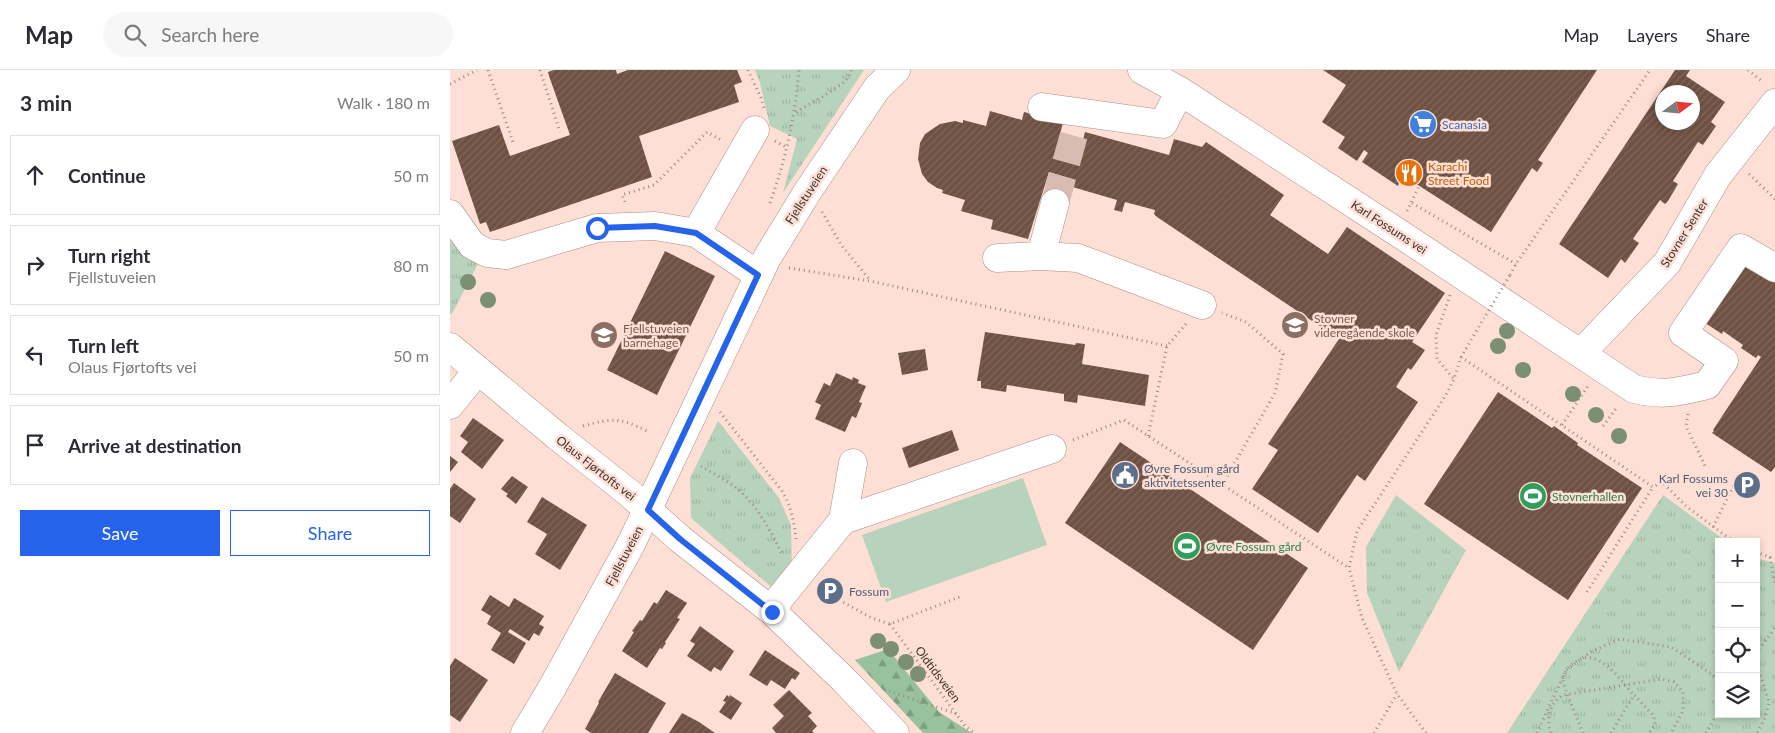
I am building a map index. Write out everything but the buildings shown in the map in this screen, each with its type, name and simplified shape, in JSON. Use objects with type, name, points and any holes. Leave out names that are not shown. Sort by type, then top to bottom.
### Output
[{"type":"street","name":"Karl Fossums vei","points":[[1142,70],[1180,92],[1581,353],[1627,397]]},
{"type":"street","name":"Fjellstuveien","points":[[524,733],[586,628],[648,510],[758,275],[806,194],[884,76]]},
{"type":"street","points":[[1042,107],[1163,124],[1180,92]]},
{"type":"street","name":"Stovner Senter","points":[[1581,353],[1668,263],[1718,175],[1775,103]]},
{"type":"street","points":[[696,233],[754,131]]},
{"type":"street","points":[[1041,256],[1055,203]]},
{"type":"street","points":[[450,214],[472,245],[487,253],[506,255],[597,228],[655,226],[696,233],[758,275]]},
{"type":"street","points":[[1627,397],[1653,393],[1674,393],[1707,385],[1724,361],[1683,333],[1741,248],[1775,268]]},
{"type":"street","points":[[997,258],[1041,256],[1078,258],[1202,306]]},
{"type":"street","name":"Olaus Fjørtofts vei","points":[[450,347],[648,510],[680,539],[772,612],[843,679],[895,733]]},
{"type":"street","points":[[450,405],[478,370]]},
{"type":"street","points":[[843,520],[1052,449]]},
{"type":"street","points":[[772,612],[797,577],[843,520],[853,463]]},
{"type":"path","points":[[450,84],[477,70]]},
{"type":"path","points":[[488,70],[514,145]]},
{"type":"path","points":[[540,70],[560,132]]},
{"type":"path","points":[[632,227],[622,195],[654,185],[707,132],[754,131],[761,98],[748,70]]},
{"type":"path","points":[[767,211],[781,171],[795,112],[799,70]]},
{"type":"path","points":[[795,112],[846,81],[851,70]]},
{"type":"path","points":[[1426,733],[1397,694],[1362,618],[1349,568],[1357,531],[1441,403],[1454,379],[1461,358],[1516,264],[1650,70]]},
{"type":"path","points":[[1733,157],[1775,199]]},
{"type":"path","points":[[1412,203],[1516,264]]},
{"type":"path","points":[[821,210],[842,246],[870,281]]},
{"type":"path","points":[[1437,258],[1438,276],[1450,294],[1436,335],[1437,359],[1454,379]]},
{"type":"path","points":[[786,267],[870,281],[1167,346]]},
{"type":"path","points":[[1148,436],[1167,346],[1202,306],[1246,322],[1283,354],[1275,393],[1222,485]]},
{"type":"path","points":[[1461,358],[1653,487]]},
{"type":"path","points":[[1603,426],[1627,397]]},
{"type":"path","points":[[1562,425],[1579,399]]},
{"type":"path","points":[[717,408],[782,491],[790,504],[796,536],[797,577]]},
{"type":"path","points":[[578,428],[611,419],[630,423],[647,431]]},
{"type":"path","points":[[1052,449],[1124,420],[1349,568]]},
{"type":"path","points":[[1686,426],[1705,466]]},
{"type":"path","points":[[701,466],[734,486],[747,499],[763,519],[797,577],[872,618],[890,624],[962,596]]},
{"type":"path","points":[[1587,592],[1653,487],[1662,482],[1686,506],[1728,538]]},
{"type":"path","points":[[1713,527],[1736,484]]},
{"type":"path","points":[[1760,553],[1775,559]]},
{"type":"path","points":[[1770,557],[1775,583]]},
{"type":"path","name":"Oldtidsveien","points":[[890,624],[966,726],[974,733]]},
{"type":"path","points":[[1760,648],[1775,628]]},
{"type":"path","points":[[1537,733],[1566,670],[1592,651],[1620,639],[1672,647],[1715,676]]},
{"type":"path","points":[[1583,733],[1563,680],[1566,670],[1576,661],[1588,657],[1602,661],[1654,716],[1655,725],[1649,733]]},
{"type":"path","points":[[1757,733],[1765,718],[1768,702],[1760,673]]},
{"type":"path","points":[[1551,733],[1549,714],[1554,701],[1562,695],[1662,679],[1674,682],[1682,692],[1683,710],[1671,733]]},
{"type":"path","points":[[886,690],[957,714]]},
{"type":"path","points":[[1374,733],[1397,694]]},
{"type":"path","points":[[1611,733],[1634,695]]},
{"type":"path","points":[[1706,733],[1715,717]]},
{"type":"green space","points":[[755,70],[864,70],[783,193],[797,139],[770,126]]},
{"type":"green space","points":[[450,228],[480,260],[452,314],[450,313]]},
{"type":"green space","points":[[718,421],[779,498],[791,525],[792,573],[777,592],[691,518],[690,478]]},
{"type":"green space","points":[[1023,478],[1047,545],[886,602],[862,535]]},
{"type":"green space","points":[[1396,495],[1466,550],[1399,672],[1367,593],[1366,547]]},
{"type":"green space","points":[[1663,495],[1722,538],[1715,538],[1715,718],[1760,718],[1760,559],[1775,563],[1775,733],[1507,733]]},
{"type":"green space","points":[[888,649],[939,712],[972,733],[923,733],[855,660]]},
{"type":"tunnel","points":[[1055,203],[1080,113]]},
{"type":"place","name":"Scanasia","points":[[1423,124]]},
{"type":"place","name":"Karachi Street Food","points":[[1409,173]]},
{"type":"place","name":"Stovner videregående skole","points":[[1295,325]]},
{"type":"place","name":"Fjellstuveien barnehage","points":[[604,335]]},
{"type":"place","name":"Øvre Fossum gård aktivitetssenter","points":[[1125,475]]},
{"type":"place","name":"Karl Fossums vei 30","points":[[1747,485]]},
{"type":"place","name":"Stovnerhallen","points":[[1533,496]]},
{"type":"place","name":"Øvre Fossum gård","points":[[1187,546]]},
{"type":"place","name":"Fossum","points":[[830,591]]},
{"type":"route","points":[[597,228],[655,226],[696,233],[758,275],[648,510],[680,539],[752,594],[772,612]]}]
